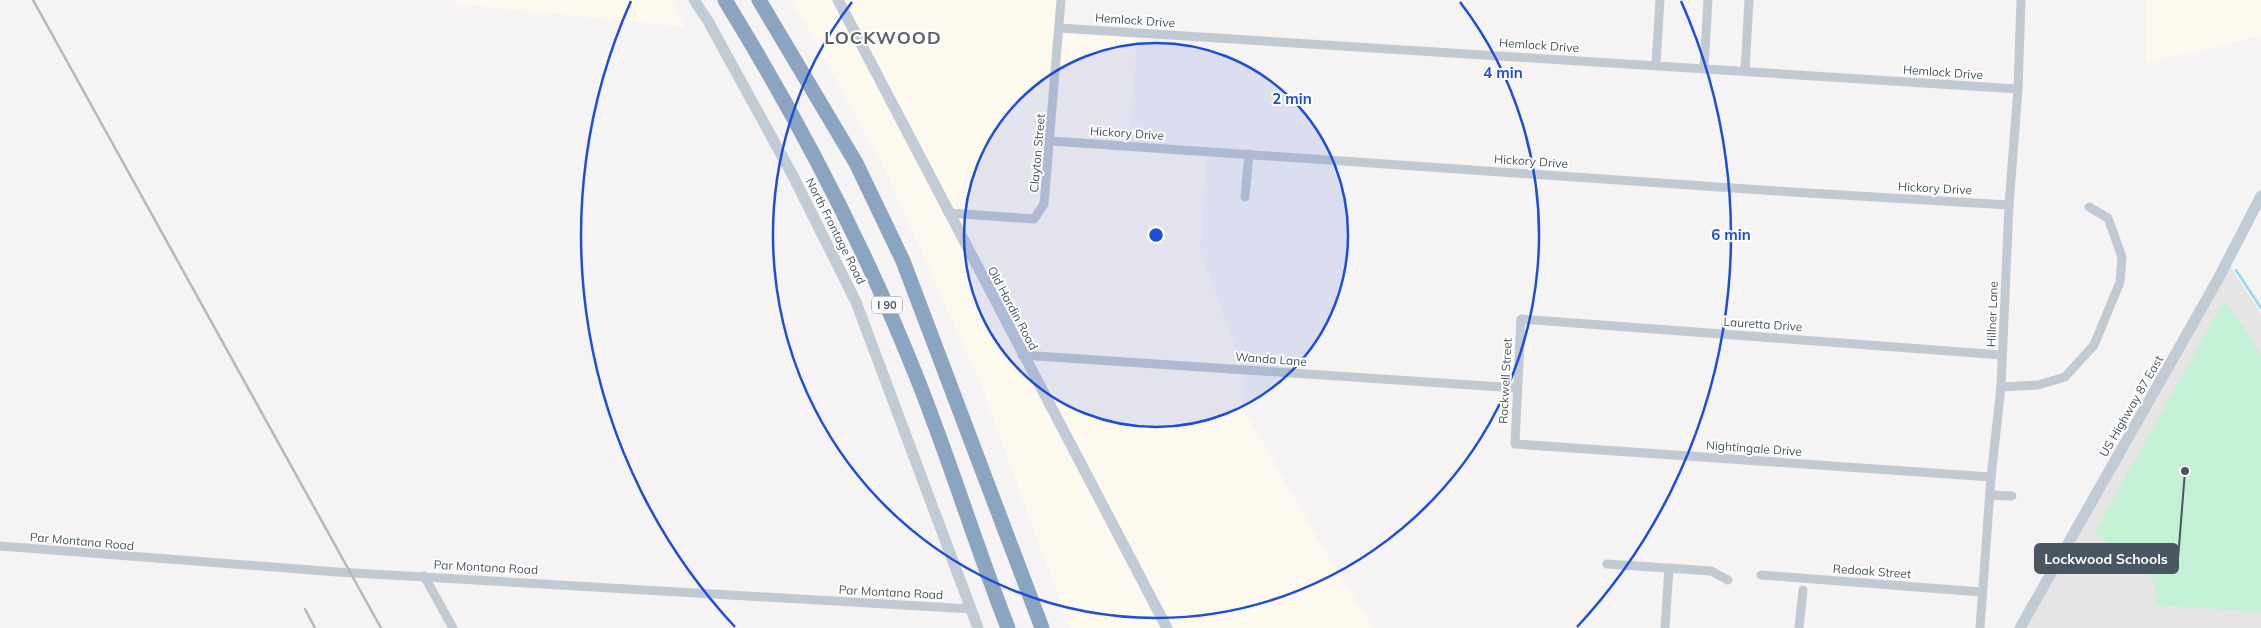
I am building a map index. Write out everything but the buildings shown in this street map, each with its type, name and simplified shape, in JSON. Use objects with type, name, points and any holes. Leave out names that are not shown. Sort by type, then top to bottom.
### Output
[{"type":"highway","name":"I 90","points":[[725,0],[774,80],[827,178],[873,272],[916,374],[1008,628]]},
{"type":"highway","name":"I 90","points":[[759,0],[856,163],[903,261],[1042,628]]},
{"type":"street","name":"North Frontage Road","points":[[694,0],[793,176],[856,302],[978,628]]},
{"type":"street","name":"Old Hardin Road","points":[[838,0],[1022,355],[1167,628]]},
{"type":"street","name":"Clayton Street","points":[[948,213],[1034,219],[1044,204],[1051,141],[1061,0]]},
{"type":"street","points":[[1656,64],[1660,0]]},
{"type":"street","points":[[1704,68],[1708,0]]},
{"type":"street","points":[[1745,71],[1749,0]]},
{"type":"street","name":"Hillner Lane","points":[[1980,628],[1991,477],[2001,387],[2009,205],[2018,89],[2022,0]]},
{"type":"street","name":"Hemlock Drive","points":[[1059,28],[1656,64],[2018,89]]},
{"type":"street","name":"Hickory Drive","points":[[1051,141],[2009,205]]},
{"type":"street","points":[[1245,197],[1249,154]]},
{"type":"street","name":"US Highway 87 East","points":[[2020,628],[2217,281],[2261,196]]},
{"type":"street","points":[[2001,387],[2038,385],[2065,377],[2094,345],[2120,282],[2122,257],[2108,218],[2090,207]]},
{"type":"street","name":"Lauretta Drive","points":[[1521,319],[2002,355]]},
{"type":"street","name":"Rockwell Street","points":[[1515,444],[1521,319]]},
{"type":"street","name":"Wanda Lane","points":[[1022,355],[1517,388]]},
{"type":"street","name":"Nightingale Drive","points":[[1515,444],[1991,477]]},
{"type":"street","points":[[1990,495],[2012,496]]},
{"type":"street","name":"Par Montana Road","points":[[0,546],[337,572],[971,609]]},
{"type":"street","points":[[1606,564],[1710,571],[1728,580]]},
{"type":"street","points":[[1665,628],[1669,568]]},
{"type":"street","name":"Redoak Street","points":[[1761,575],[1982,592]]},
{"type":"street","points":[[424,576],[453,628]]},
{"type":"street","points":[[1799,628],[1803,590]]},
{"type":"shaded area","points":[[455,0],[671,0],[685,27],[455,4]]},
{"type":"shaded area","points":[[790,0],[1061,0],[1059,27],[1138,32],[1129,146],[1207,151],[1200,250],[1244,370],[1243,408],[1319,541],[1373,628],[1070,628],[981,385],[883,166],[807,27]]},
{"type":"shaded area","points":[[2146,0],[2261,0],[2261,36],[2146,63]]},
{"type":"shaded area","points":[[2227,261],[2261,314],[2261,628],[2020,628]]},
{"type":"green space","points":[[2226,302],[2261,354],[2261,612],[2156,605],[2152,578],[2145,568],[2095,532],[2221,306]]},
{"type":"waterway","points":[[2236,270],[2261,308]]},
{"type":"railway","points":[[33,0],[381,628]]},
{"type":"railway","points":[[305,609],[315,628]]},
{"type":"place","name":"Lockwood Schools","points":[[2185,471]]},
{"type":"district","name":"LOCKWOOD","points":[[883,37]]}]
